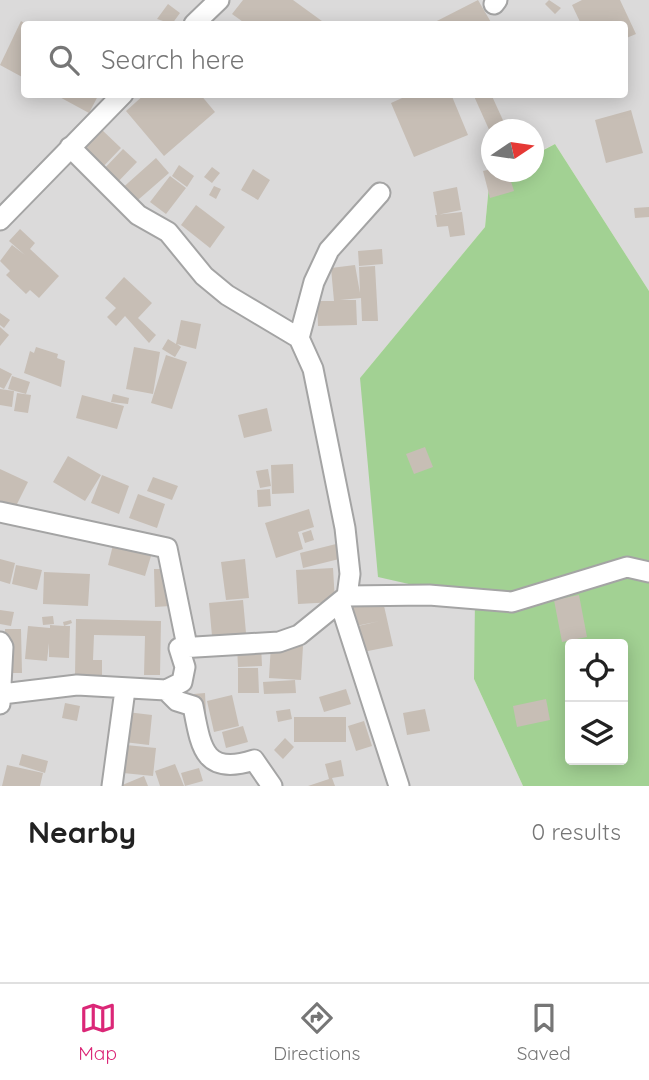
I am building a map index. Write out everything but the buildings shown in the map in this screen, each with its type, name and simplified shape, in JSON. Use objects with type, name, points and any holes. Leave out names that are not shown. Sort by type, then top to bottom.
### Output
[{"type":"street","points":[[197,21],[219,0]]},
{"type":"street","points":[[0,220],[119,98]]},
{"type":"street","points":[[70,147],[138,215],[167,232],[204,276],[227,295],[299,338],[313,369],[340,503],[350,574],[344,600],[399,786]]},
{"type":"street","points":[[299,338],[314,282],[329,250],[380,193]]},
{"type":"street","points":[[0,512],[167,548],[187,646]]},
{"type":"street","points":[[0,642],[3,647],[1,699],[78,685],[125,690],[166,690],[182,682],[185,667],[178,648],[279,642],[299,635],[344,600],[429,595],[512,602],[627,567],[649,572]]},
{"type":"street","points":[[112,786],[125,690]]},
{"type":"street","points":[[166,690],[177,701],[193,706],[204,753],[214,762],[233,767],[254,760],[272,786]]},
{"type":"shaded area","points":[[0,0],[649,0],[649,291],[555,144],[544,149],[544,119],[481,119],[481,182],[489,182],[485,227],[360,378],[476,599],[474,679],[523,786],[0,786]]},
{"type":"green space","points":[[555,144],[649,291],[649,786],[523,786],[474,679],[475,599],[378,577],[360,378],[485,227],[489,182],[544,182],[544,150]]}]
